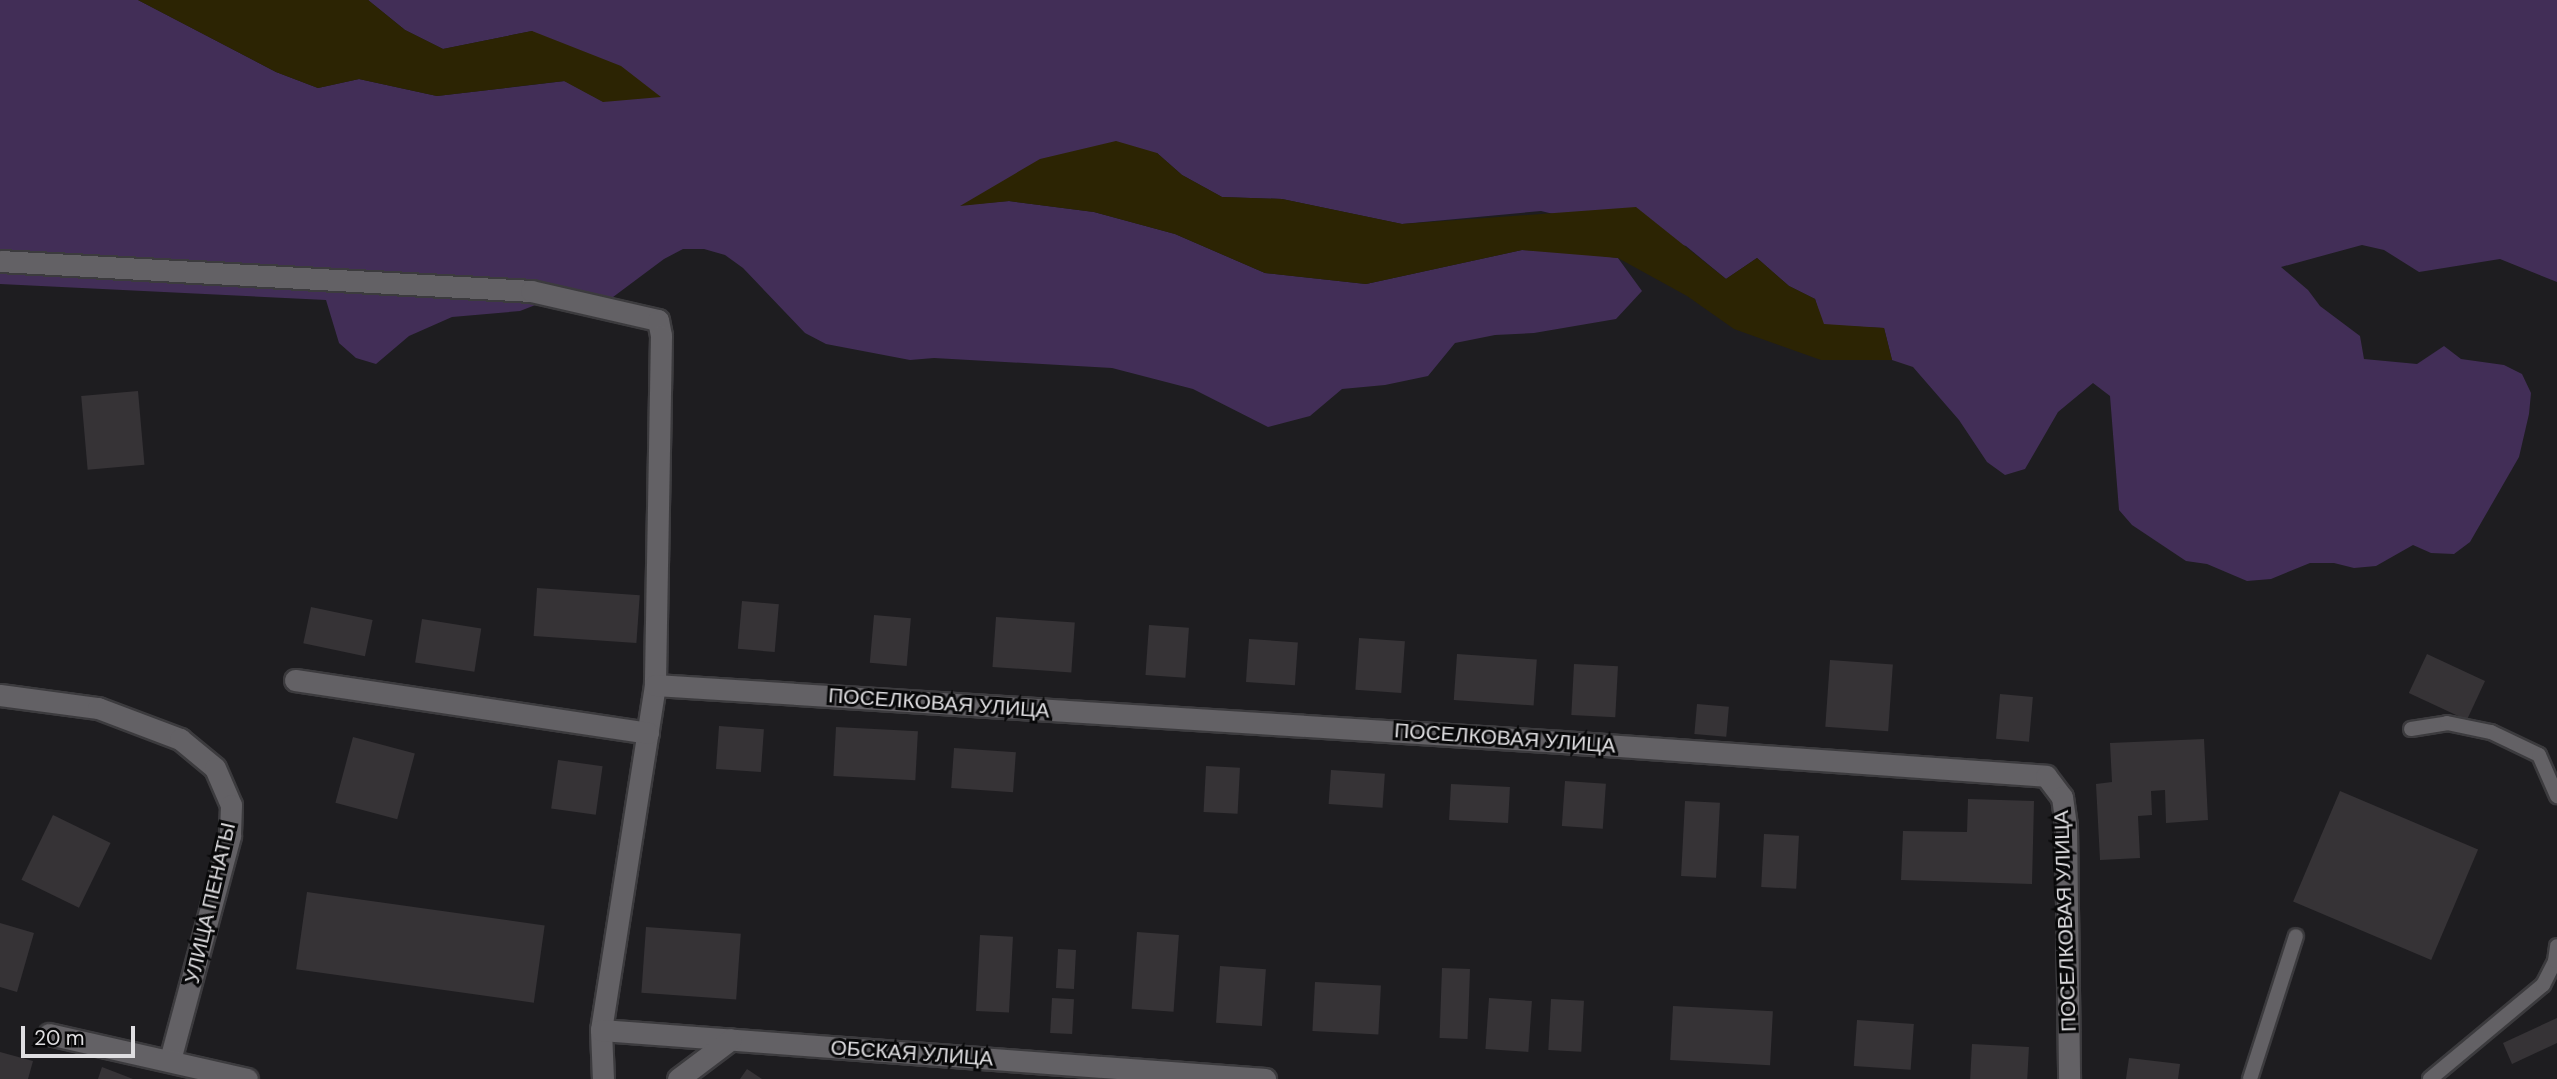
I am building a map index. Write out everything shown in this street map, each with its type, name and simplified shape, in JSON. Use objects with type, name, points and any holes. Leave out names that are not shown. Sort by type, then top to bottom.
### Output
[{"type":"street","points":[[0,261],[531,291],[658,320],[661,336],[655,685],[601,1030],[603,1079]]},
{"type":"street","points":[[295,680],[648,733]]},
{"type":"street","name":"ПОСЕЛКОВАЯ УЛИЦА","points":[[655,685],[1562,742],[2046,776],[2062,797],[2066,825],[2069,1079]]},
{"type":"street","name":"УЛИЦА ПЕНАТЫ","points":[[0,695],[98,708],[180,739],[215,768],[231,805],[230,836],[170,1060]]},
{"type":"street","name":"ОБСКАЯ УЛИЦА","points":[[601,1030],[1265,1079]]},
{"type":"street","points":[[49,1034],[247,1079]]},
{"type":"street","points":[[678,1079],[731,1039]]},
{"type":"lane","points":[[2411,729],[2447,723],[2491,732],[2539,755],[2557,796]]},
{"type":"lane","points":[[2250,1079],[2296,936]]},
{"type":"lane","points":[[2430,1079],[2543,985],[2555,961],[2557,946]]},
{"type":"shaded area","points":[[0,0],[138,0],[276,72],[318,88],[359,79],[437,96],[565,81],[604,102],[532,31],[443,49],[405,30],[368,0],[2557,0],[2557,282],[2500,259],[2419,272],[2384,250],[2362,245],[2281,267],[2308,290],[2320,306],[2360,336],[2364,359],[2417,364],[2444,346],[2461,359],[2504,365],[2522,374],[2531,393],[2529,414],[2519,457],[2470,542],[2454,554],[2431,553],[2413,545],[2376,566],[2354,568],[2334,563],[2310,563],[2271,579],[2247,581],[2207,564],[2186,561],[2132,525],[2119,510],[2110,396],[2093,383],[2058,412],[2025,469],[2005,475],[1987,462],[1959,420],[1913,367],[1892,360],[1884,328],[1823,325],[1815,299],[1789,286],[1757,258],[1726,279],[1686,246],[1541,211],[1402,224],[1282,199],[1222,197],[1182,175],[1157,153],[963,205],[1009,201],[1094,212],[1175,234],[1265,273],[1366,284],[1522,250],[1571,252],[1618,258],[1642,291],[1616,319],[1455,343],[1428,376],[1385,385],[1342,389],[1310,416],[1268,427],[1193,389],[1112,368],[934,358],[910,360],[826,344],[805,333],[743,268],[725,255],[704,249],[683,249],[664,259],[605,303],[561,295],[520,311],[452,317],[409,336],[376,364],[356,358],[339,343],[326,300],[0,284]]},
{"type":"sand","points":[[138,0],[368,0],[405,30],[443,49],[532,31],[621,66],[661,97],[603,102],[564,81],[437,96],[359,79],[318,88],[276,72]]},
{"type":"sand","points":[[1116,141],[1157,153],[1182,175],[1222,197],[1282,199],[1402,224],[1636,207],[1726,279],[1757,258],[1789,286],[1815,299],[1824,324],[1884,328],[1892,360],[1821,360],[1734,329],[1687,296],[1618,258],[1522,250],[1366,284],[1265,273],[1175,234],[1094,212],[1009,201],[960,206],[1040,159]]},
{"type":"building","points":[[138,391],[144,465],[88,470],[81,396]]},
{"type":"building","points":[[537,588],[640,595],[636,643],[534,636]]},
{"type":"building","points":[[742,601],[779,604],[775,652],[738,649]]},
{"type":"building","points":[[311,607],[373,620],[365,656],[303,643]]},
{"type":"building","points":[[874,615],[911,618],[907,666],[870,663]]},
{"type":"building","points":[[996,617],[1075,623],[1071,672],[993,667]]},
{"type":"building","points":[[422,619],[481,628],[474,672],[415,662]]},
{"type":"building","points":[[1149,625],[1189,628],[1185,678],[1146,675]]},
{"type":"building","points":[[1359,638],[1405,641],[1401,693],[1355,690]]},
{"type":"building","points":[[1249,639],[1298,642],[1295,685],[1246,682]]},
{"type":"building","points":[[1457,654],[1537,660],[1534,705],[1454,700]]},
{"type":"building","points":[[2427,654],[2485,681],[2467,720],[2409,693]]},
{"type":"building","points":[[1830,660],[1893,664],[1888,731],[1825,727]]},
{"type":"building","points":[[1574,664],[1618,666],[1615,717],[1571,715]]},
{"type":"building","points":[[2000,694],[2033,697],[2029,742],[1996,739]]},
{"type":"building","points":[[1697,704],[1729,707],[1726,737],[1694,734]]},
{"type":"building","points":[[719,726],[764,729],[761,772],[716,769]]},
{"type":"building","points":[[836,727],[918,731],[915,780],[833,776]]},
{"type":"building","points":[[353,737],[415,754],[397,819],[335,803]]},
{"type":"building","points":[[2204,739],[2208,820],[2166,823],[2165,790],[2151,791],[2152,815],[2138,816],[2140,858],[2100,860],[2096,784],[2112,782],[2110,743]]},
{"type":"building","points":[[954,748],[1016,752],[1013,792],[951,788]]},
{"type":"building","points":[[558,760],[603,766],[596,815],[551,809]]},
{"type":"building","points":[[1206,766],[1240,768],[1238,814],[1204,812]]},
{"type":"building","points":[[1331,770],[1385,774],[1382,808],[1329,804]]},
{"type":"building","points":[[1565,781],[1606,784],[1603,829],[1562,826]]},
{"type":"building","points":[[1451,784],[1510,787],[1508,823],[1449,820]]},
{"type":"building","points":[[2340,791],[2478,850],[2431,960],[2293,901]]},
{"type":"building","points":[[1968,799],[2034,801],[2032,884],[1901,880],[1903,831],[1967,832]]},
{"type":"building","points":[[1685,801],[1720,803],[1716,878],[1681,876]]},
{"type":"building","points":[[53,815],[111,843],[79,908],[21,880]]},
{"type":"building","points":[[1764,834],[1799,836],[1796,889],[1761,887]]},
{"type":"building","points":[[307,892],[545,925],[534,1003],[296,969]]},
{"type":"building","points":[[0,923],[34,933],[17,992],[0,987]]},
{"type":"building","points":[[646,927],[741,934],[736,999],[641,993]]},
{"type":"building","points":[[1137,932],[1179,935],[1174,1012],[1132,1009]]},
{"type":"building","points":[[980,935],[1013,937],[1009,1013],[976,1011]]},
{"type":"building","points":[[1058,949],[1076,950],[1074,989],[1056,988]]},
{"type":"building","points":[[1220,966],[1266,969],[1262,1026],[1216,1023]]},
{"type":"building","points":[[1442,968],[1470,969],[1468,1039],[1440,1038]]},
{"type":"building","points":[[1315,982],[1381,985],[1378,1034],[1312,1031]]},
{"type":"building","points":[[1052,998],[1074,999],[1072,1034],[1050,1033]]},
{"type":"building","points":[[1489,998],[1532,1001],[1528,1052],[1485,1049]]},
{"type":"building","points":[[1551,999],[1584,1001],[1581,1052],[1548,1050]]},
{"type":"building","points":[[1673,1006],[1773,1011],[1770,1065],[1670,1060]]},
{"type":"building","points":[[2557,1018],[2557,1043],[2512,1064],[2503,1043]]},
{"type":"building","points":[[1857,1020],[1914,1024],[1911,1070],[1854,1066]]},
{"type":"building","points":[[1972,1044],[2029,1047],[2027,1079],[1970,1079]]},
{"type":"building","points":[[0,1052],[33,1061],[28,1079],[0,1079]]},
{"type":"building","points":[[2129,1058],[2180,1064],[2178,1079],[2126,1079]]},
{"type":"building","points":[[102,1067],[133,1079],[98,1079]]},
{"type":"building","points":[[747,1069],[762,1079],[740,1079]]}]
